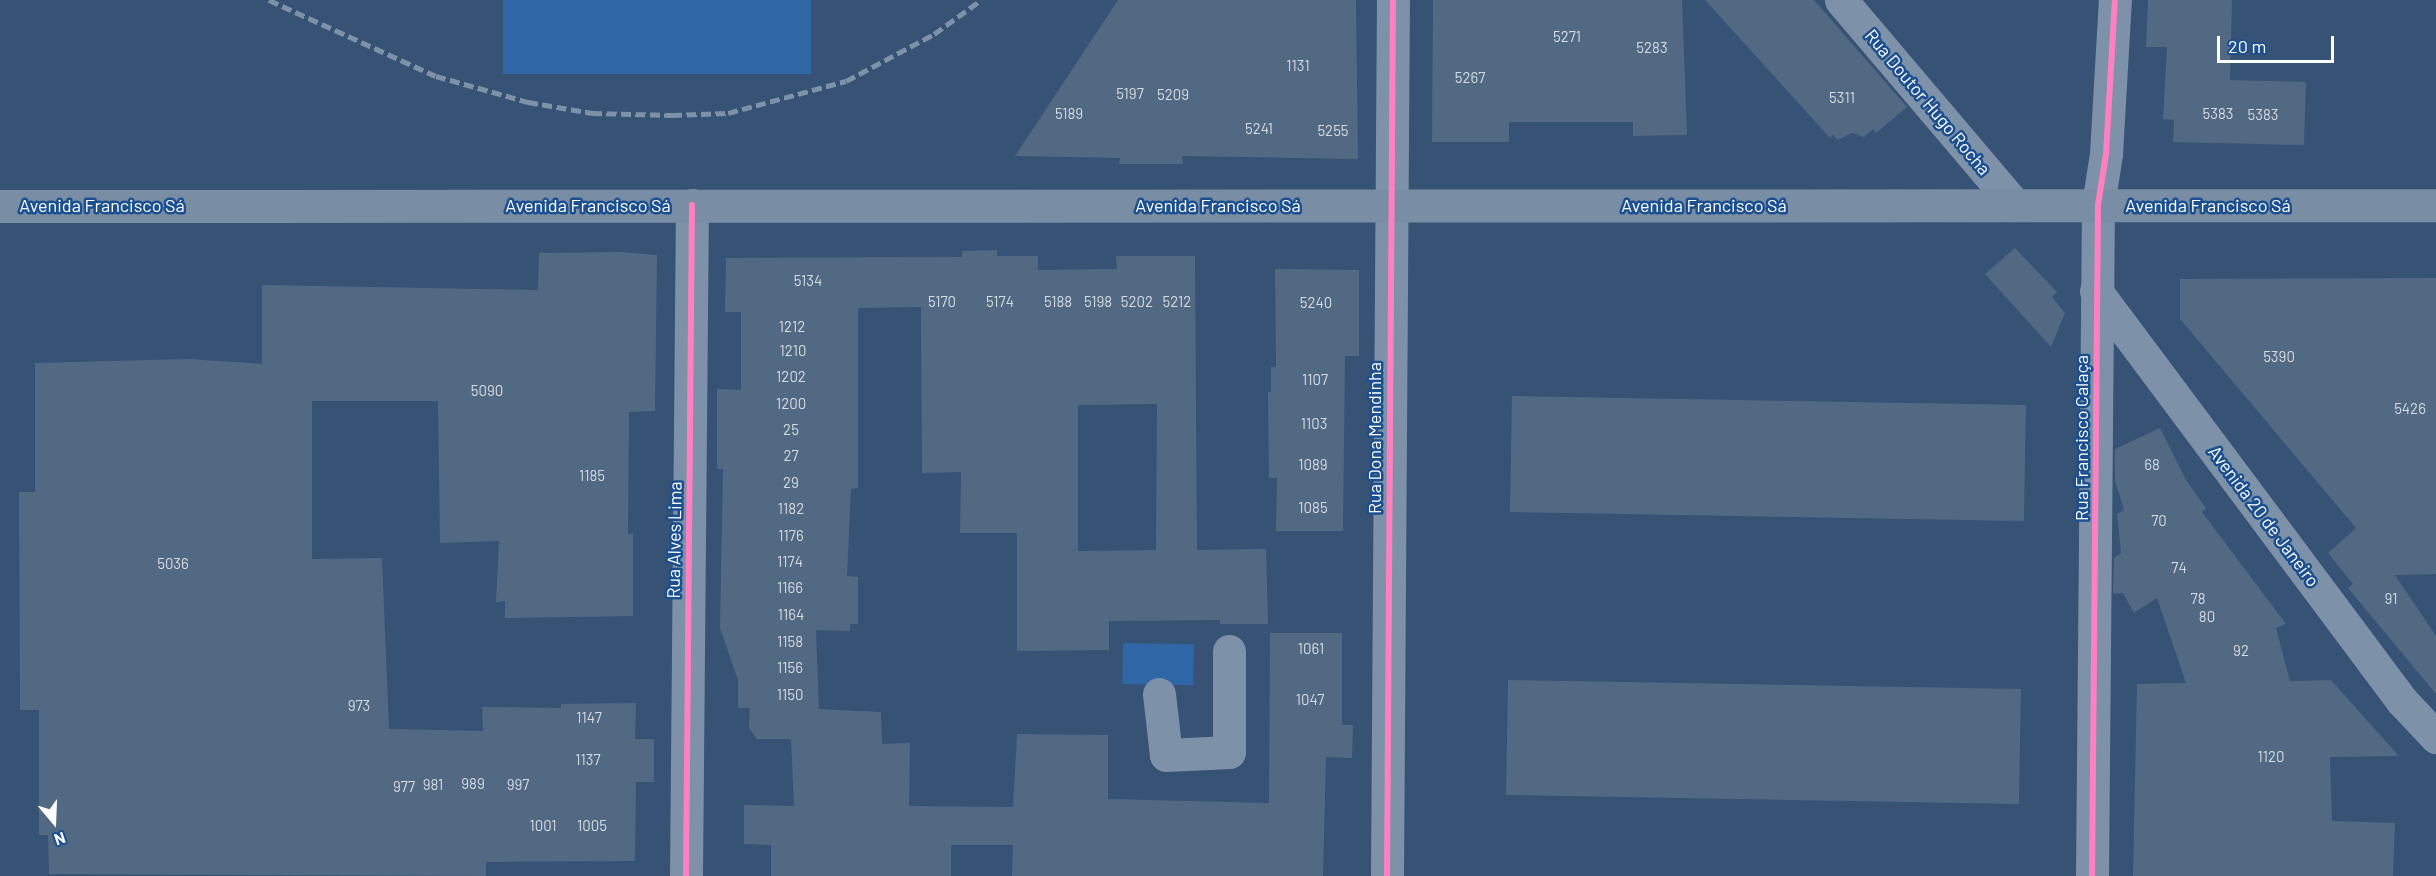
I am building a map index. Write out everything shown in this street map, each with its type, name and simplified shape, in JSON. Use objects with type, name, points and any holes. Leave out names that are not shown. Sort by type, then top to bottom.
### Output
[{"type":"main road","name":"Avenida Francisco Sá","points":[[0,206],[2436,205]]},
{"type":"street","name":"Rua Dona Mendinha","points":[[1387,876],[1392,0]]},
{"type":"street","name":"Rua Doutor Hugo Rocha","points":[[1841,0],[2015,205]]},
{"type":"street","name":"Rua Francisco Calaça","points":[[2092,876],[2098,205],[2106,154],[2115,0]]},
{"type":"street","name":"Rua Alves Lima","points":[[686,876],[692,205]]},
{"type":"street","name":"Avenida 20 de Janeiro","points":[[2096,291],[2402,701],[2436,737]]},
{"type":"street","points":[[1159,694],[1166,755],[1228,752],[1229,651]]},
{"type":"shaded area","points":[[503,0],[811,0],[811,74],[503,74]]},
{"type":"shaded area","points":[[1123,643],[1194,644],[1193,685],[1122,684]]},
{"type":"building","points":[[1118,0],[1356,0],[1358,159],[1182,156],[1183,164],[1119,164],[1120,158],[1015,156]]},
{"type":"building","points":[[1433,0],[1682,0],[1687,135],[1633,136],[1633,122],[1509,122],[1509,142],[1432,142]]},
{"type":"building","points":[[1705,0],[1814,0],[1907,107],[1876,133],[1873,129],[1864,137],[1852,133],[1838,140],[1833,135],[1830,138]]},
{"type":"building","points":[[2148,0],[2232,0],[2230,80],[2306,82],[2304,145],[2173,142],[2174,120],[2163,119],[2167,47],[2146,47]]},
{"type":"building","points":[[2015,248],[2057,292],[2052,297],[2065,313],[2051,347],[1985,274]]},
{"type":"building","points":[[997,250],[997,256],[1038,256],[1038,270],[1117,269],[1116,256],[1195,256],[1197,550],[1266,549],[1268,624],[1220,624],[1220,620],[1109,621],[1109,650],[1017,651],[1017,533],[960,533],[961,472],[922,473],[921,307],[858,308],[858,488],[851,489],[847,576],[858,577],[858,624],[850,624],[850,631],[816,630],[819,709],[881,712],[882,744],[910,743],[909,806],[1013,807],[1017,734],[1108,735],[1108,799],[1269,803],[1270,633],[1342,633],[1342,725],[1353,725],[1352,758],[1326,757],[1323,876],[1012,876],[1013,845],[951,845],[951,876],[771,876],[771,845],[744,844],[744,805],[794,806],[791,739],[757,739],[749,728],[750,708],[738,708],[738,680],[720,628],[723,469],[717,469],[717,389],[741,390],[741,312],[725,312],[726,258],[962,257],[962,251]],"holes":[[[1157,404],[1156,550],[1078,551],[1078,405]]]},
{"type":"building","points":[[621,252],[657,255],[655,411],[629,412],[628,534],[633,534],[633,616],[505,618],[505,601],[496,602],[499,541],[440,543],[438,401],[312,401],[312,559],[382,558],[389,729],[483,731],[482,707],[561,708],[561,704],[636,703],[635,739],[654,739],[654,782],[636,782],[635,861],[486,862],[486,876],[49,874],[48,835],[39,835],[39,710],[20,710],[19,492],[35,492],[35,363],[189,359],[262,364],[262,285],[538,290],[539,253]]},
{"type":"building","points":[[1275,269],[1359,270],[1359,356],[1345,356],[1343,531],[1276,531],[1277,478],[1269,478],[1268,392],[1271,392],[1271,367],[1276,367]]},
{"type":"building","points":[[2436,278],[2436,574],[2395,575],[2436,636],[2436,694],[2348,588],[2353,584],[2328,553],[2356,528],[2180,319],[2180,279]]},
{"type":"building","points":[[1512,396],[2026,405],[2024,521],[1510,512]]},
{"type":"building","points":[[2160,428],[2186,480],[2206,508],[2202,512],[2286,624],[2276,628],[2290,681],[2331,680],[2399,756],[2330,757],[2332,821],[2395,823],[2393,876],[2133,876],[2137,684],[2186,683],[2157,598],[2134,613],[2123,593],[2113,594],[2114,558],[2121,553],[2117,514],[2124,510],[2115,480],[2115,449]]},
{"type":"building","points":[[1508,680],[2021,689],[2019,804],[1506,795]]},
{"type":"railway","points":[[269,0],[436,76],[528,102],[592,113],[672,115],[728,113],[846,81],[934,34],[981,0]]},
{"type":"cycle path","points":[[1387,876],[1393,0]]},
{"type":"cycle path","points":[[2092,876],[2098,205],[2106,154],[2115,0]]},
{"type":"cycle path","points":[[686,876],[692,205]]}]
